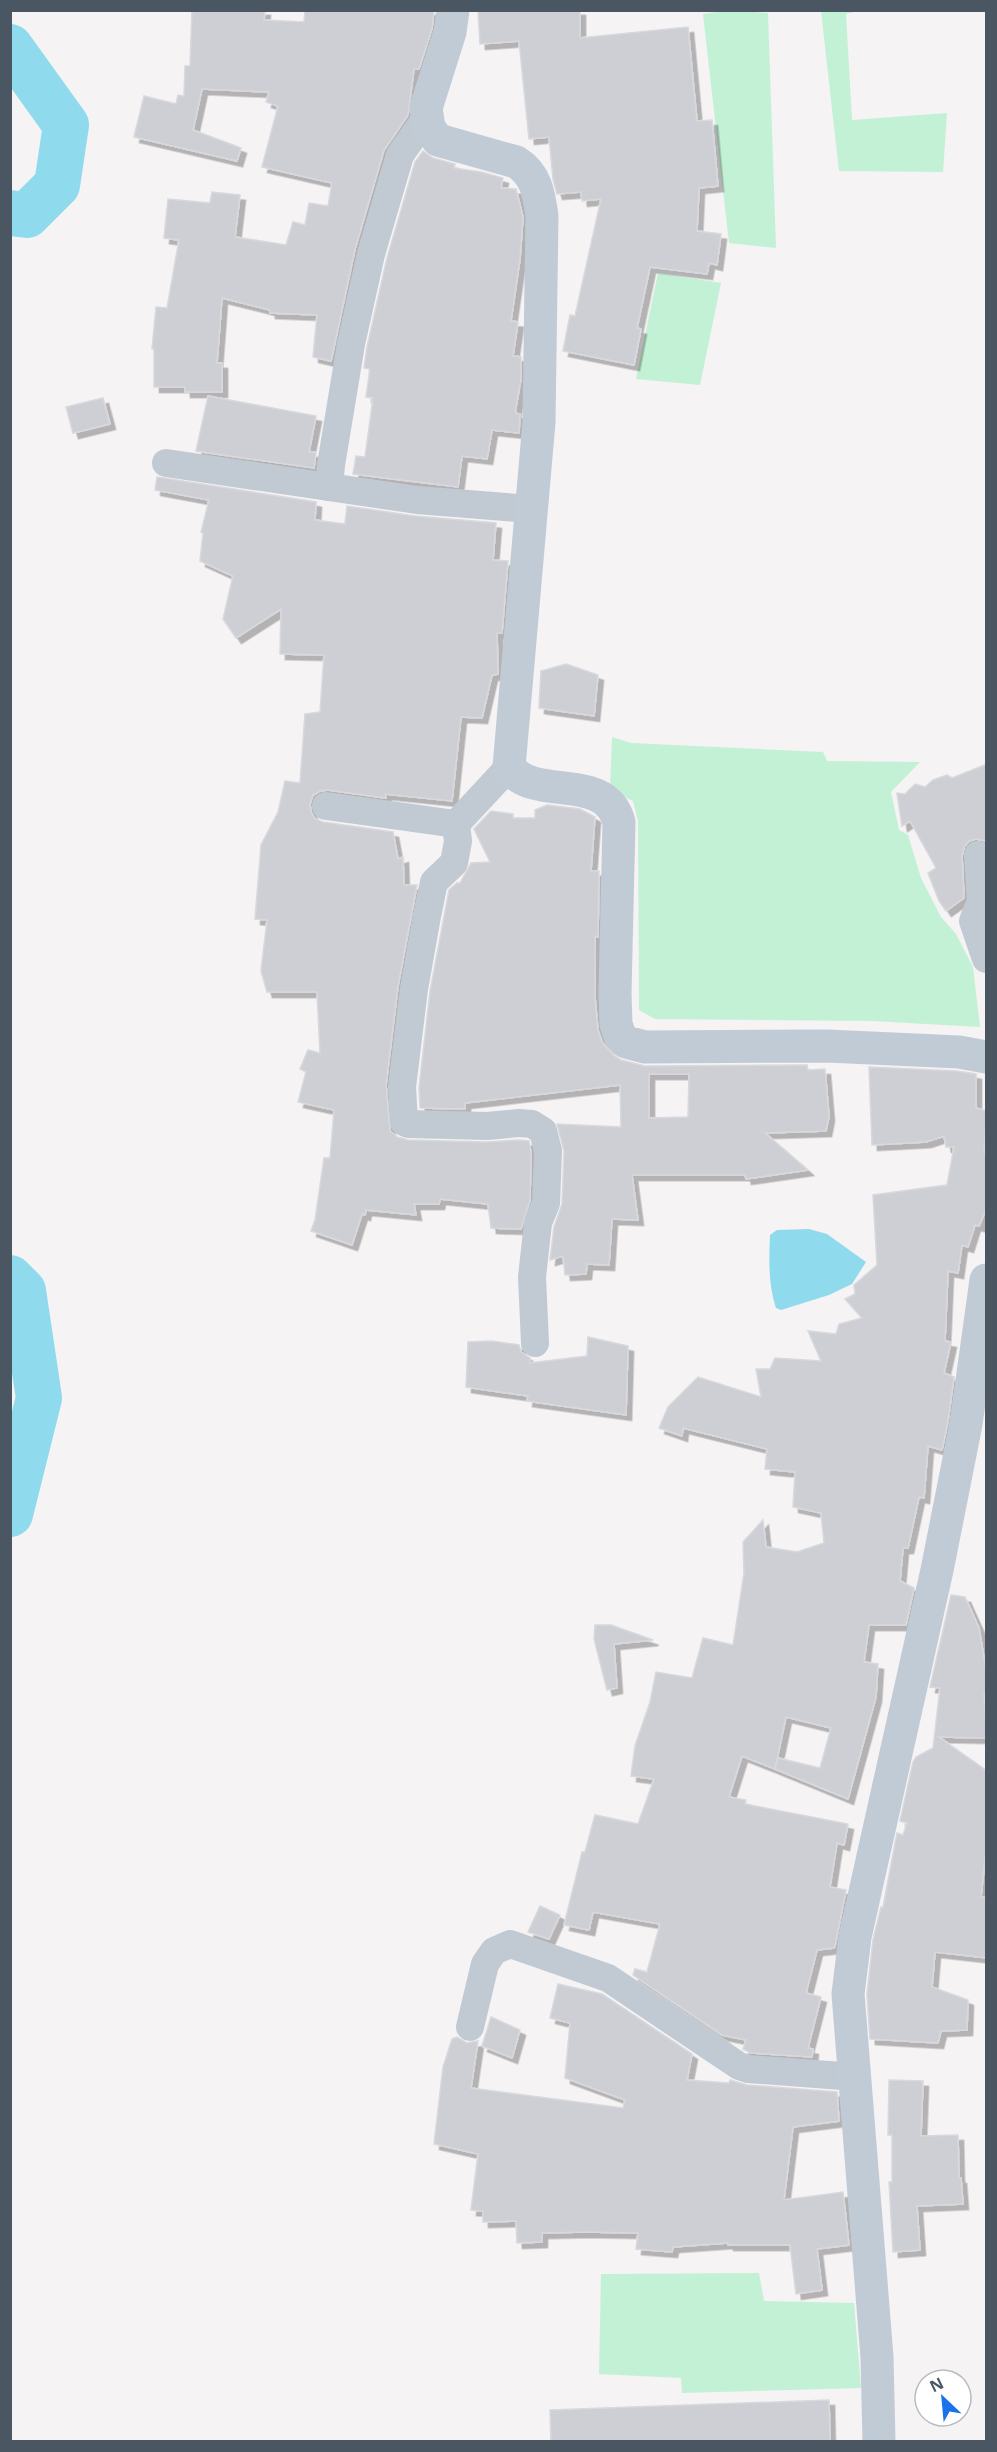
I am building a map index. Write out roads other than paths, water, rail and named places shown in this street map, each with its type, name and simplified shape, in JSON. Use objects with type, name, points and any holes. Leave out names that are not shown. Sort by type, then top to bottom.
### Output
[{"type":"street","points":[[453,10],[450,32],[426,108],[426,118],[432,135],[438,140],[516,162],[525,167],[538,189],[542,216],[539,422],[509,767],[456,824],[458,841],[454,863],[435,882],[426,916],[411,1011],[402,1087],[402,1116],[404,1122],[408,1124],[487,1126],[519,1123],[532,1124],[543,1131],[548,1151],[546,1203],[538,1223],[532,1277],[536,1343]]},
{"type":"street","points":[[329,487],[351,344],[371,254],[400,155],[426,118]]},
{"type":"street","points":[[166,463],[417,500],[530,509]]},
{"type":"street","points":[[509,767],[515,776],[601,796],[613,806],[619,822],[616,1024],[620,1036],[626,1042],[645,1047],[827,1046],[958,1052],[987,1057]]},
{"type":"street","points":[[326,806],[456,824]]},
{"type":"street","points":[[978,855],[981,901],[973,921],[987,959]]},
{"type":"street","points":[[879,2442],[877,2357],[848,2000],[855,1937],[937,1570],[966,1424],[987,1280]]},
{"type":"street","points":[[470,2027],[485,1964],[494,1951],[510,1944],[609,1978],[739,2066],[748,2069],[856,2077]]},
{"type":"water","points":[[809,1229],[827,1234],[866,1262],[852,1284],[829,1295],[781,1310],[776,1308],[770,1281],[770,1235],[777,1230]]},
{"type":"waterway","points":[[10,47],[66,125],[57,185],[27,215],[10,213]]},
{"type":"waterway","points":[[10,1278],[23,1291],[39,1398],[10,1514]]}]
